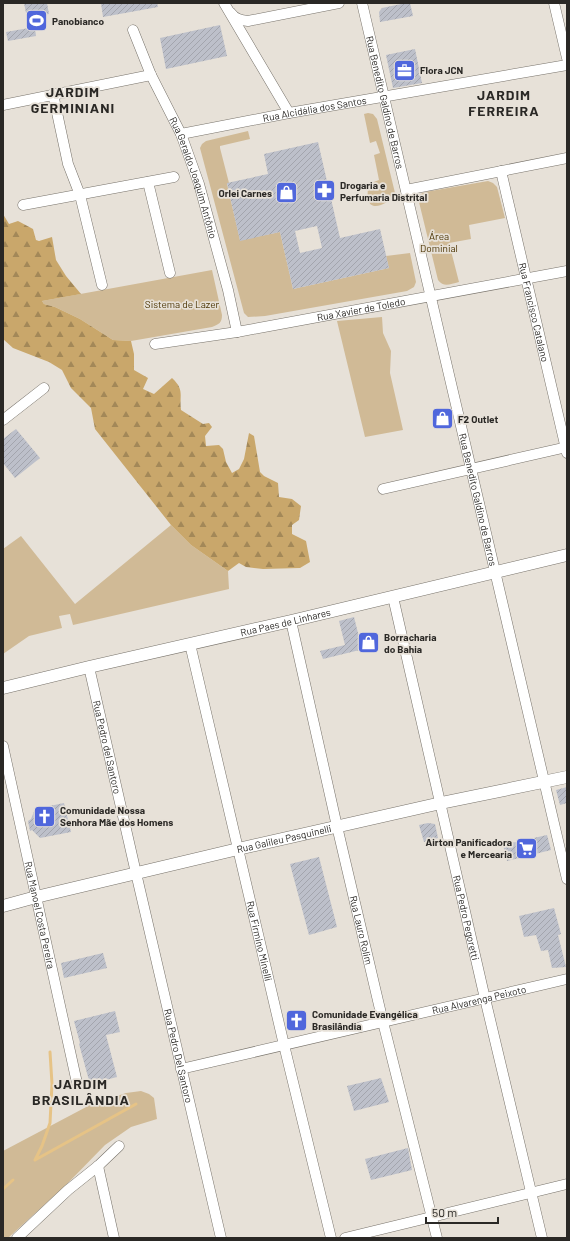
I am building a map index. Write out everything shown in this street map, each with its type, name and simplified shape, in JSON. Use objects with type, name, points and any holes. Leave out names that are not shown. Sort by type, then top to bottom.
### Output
[{"type":"street","points":[[227,7],[233,17],[248,21],[339,3]]},
{"type":"street","name":"Rua Benedito Galdino de Barros","points":[[362,3],[567,879]]},
{"type":"street","points":[[554,3],[567,58]]},
{"type":"street","points":[[227,7],[289,113]]},
{"type":"street","points":[[244,37],[242,32],[248,21]]},
{"type":"street","name":"Rua Geraldo Joaquim Antônio","points":[[133,30],[151,75],[181,134],[199,184],[228,290],[237,332]]},
{"type":"street","name":"Rua Alcidália dos Santos","points":[[181,134],[289,113],[567,65]]},
{"type":"street","points":[[3,105],[151,75]]},
{"type":"street","points":[[53,94],[68,164],[80,195],[102,285]]},
{"type":"street","points":[[406,190],[567,158]]},
{"type":"street","name":"Rua Francisco Catalano","points":[[501,171],[567,449]]},
{"type":"street","points":[[22,205],[174,177]]},
{"type":"street","points":[[148,182],[170,273]]},
{"type":"street","name":"Rua Xavier de Toledo","points":[[156,344],[237,332],[567,271]]},
{"type":"street","points":[[3,420],[44,388]]},
{"type":"street","points":[[383,489],[567,449]]},
{"type":"street","name":"Rua Paes de Linhares","points":[[3,688],[567,555]]},
{"type":"street","name":"Rua Pedro Pegoretti","points":[[393,597],[542,1238]]},
{"type":"street","name":"Rua Lauro Rolim","points":[[291,621],[337,827],[383,1022],[437,1238]]},
{"type":"street","name":"Rua Firmino Minelli","points":[[190,644],[331,1238]]},
{"type":"street","name":"Rua Pedro del Santoro","points":[[89,667],[136,873]]},
{"type":"street","name":"Rua Manoel Costa Pereira","points":[[3,746],[77,1083]]},
{"type":"street","name":"Rua Galileu Pasquinelli","points":[[3,906],[238,849],[440,803],[567,777]]},
{"type":"street","name":"Rua Pedro Del Santoro","points":[[136,873],[220,1238]]},
{"type":"street","name":"Rua Alvarenga Peixoto","points":[[181,1069],[567,979]]},
{"type":"street","points":[[17,1238],[68,1190],[98,1166],[119,1146]]},
{"type":"street","points":[[98,1166],[114,1238]]},
{"type":"street","points":[[345,1238],[567,1184]]},
{"type":"green space","points":[[364,114],[373,114],[377,119],[396,197],[377,206],[370,204],[368,200],[368,187],[371,183],[379,180],[374,155],[380,153],[376,141],[370,143]]},
{"type":"green space","points":[[248,131],[250,139],[220,146],[240,240],[280,232],[293,289],[389,268],[386,256],[410,253],[416,282],[414,287],[407,291],[265,316],[248,317],[244,313],[200,148],[206,141]]},
{"type":"green space","name":"Área Dominial","points":[[488,181],[497,187],[505,218],[469,225],[471,239],[449,243],[459,282],[445,285],[438,280],[418,198],[419,195],[425,192]]},
{"type":"green space","points":[[3,214],[9,224],[18,221],[33,229],[36,240],[39,241],[52,237],[56,260],[66,276],[81,294],[42,301],[44,304],[55,307],[80,319],[113,340],[131,341],[134,354],[134,370],[148,378],[143,389],[154,394],[172,378],[180,389],[181,410],[203,424],[209,423],[212,427],[205,436],[206,446],[219,445],[223,449],[226,462],[232,473],[239,469],[244,459],[249,433],[254,436],[260,472],[264,476],[278,483],[279,497],[292,499],[301,506],[299,520],[292,525],[292,534],[306,541],[310,562],[300,568],[263,569],[246,567],[239,563],[228,571],[191,545],[171,525],[95,429],[91,408],[71,388],[62,370],[49,362],[13,348],[3,339]]},
{"type":"green space","name":"Sistema de Lazer","points":[[212,270],[222,315],[220,323],[212,327],[131,341],[113,340],[80,319],[55,307],[44,304],[42,301]]},
{"type":"green space","points":[[382,317],[383,333],[391,351],[390,373],[403,430],[365,437],[337,321]]},
{"type":"green space","points":[[171,525],[191,545],[228,571],[229,589],[73,625],[70,614],[59,616],[62,628],[29,636],[3,654],[3,549],[21,536],[75,604]]},
{"type":"green space","points":[[141,1091],[154,1098],[157,1119],[131,1127],[105,1145],[65,1186],[8,1238],[3,1238],[3,1151],[90,1105],[126,1093]]},
{"type":"building","name":"Panobianco","points":[[24,3],[47,3],[49,14],[43,15],[45,26],[35,28],[36,36],[8,41],[6,32],[29,28]]},
{"type":"building","points":[[101,3],[157,3],[158,7],[103,17]]},
{"type":"building","points":[[410,3],[413,16],[380,22],[379,12],[382,8]]},
{"type":"building","points":[[220,25],[227,56],[166,69],[160,38]]},
{"type":"building","name":"Flora JCN","points":[[415,49],[422,83],[393,88],[386,55]]},
{"type":"building","points":[[318,142],[340,238],[380,229],[389,268],[293,289],[280,232],[240,241],[227,183],[268,174],[264,154]],"holes":[[[317,226],[322,248],[300,253],[295,231]]]},
{"type":"building","points":[[16,429],[40,458],[15,478],[3,463],[3,439]]},
{"type":"building","points":[[354,617],[360,641],[374,637],[376,646],[323,659],[320,651],[345,645],[339,621]]},
{"type":"building","points":[[567,787],[567,803],[560,805],[556,790]]},
{"type":"building","name":"Comunidade Nossa Senhora Mãe dos Homens","points":[[64,803],[71,832],[40,838],[32,830],[30,831],[28,821],[31,819],[35,809]]},
{"type":"building","points":[[428,823],[435,824],[438,838],[424,842],[419,825]]},
{"type":"building","name":"Airton Panificadora e Mercearia","points":[[547,835],[551,850],[507,861],[503,845]]},
{"type":"building","points":[[319,857],[337,927],[309,935],[290,864]]},
{"type":"building","points":[[554,908],[561,934],[558,935],[566,967],[552,968],[548,950],[541,951],[536,935],[524,937],[519,916]]},
{"type":"building","points":[[103,953],[107,968],[64,978],[61,963]]},
{"type":"building","points":[[115,1011],[120,1032],[106,1035],[117,1077],[90,1084],[74,1021]]},
{"type":"building","points":[[296,1011],[301,1028],[291,1030],[286,1014]]},
{"type":"building","points":[[381,1078],[389,1102],[354,1111],[347,1086]]},
{"type":"building","points":[[408,1148],[412,1170],[371,1180],[365,1159]]},
{"type":"waterway","points":[[35,1160],[42,1146],[50,1123],[52,1084],[50,1052]]},
{"type":"waterway","points":[[35,1160],[136,1104]]},
{"type":"waterway","points":[[3,1189],[13,1180]]},
{"type":"place","name":"Panobianco","points":[[36,21]]},
{"type":"place","name":"Flora JCN","points":[[405,70]]},
{"type":"place","name":"Drogaria e Perfumaria Distrital","points":[[324,191]]},
{"type":"place","name":"Orlei Carnes","points":[[287,193]]},
{"type":"place","name":"F2 Outlet","points":[[442,419]]},
{"type":"place","name":"Borracharia do Bahia","points":[[368,643]]},
{"type":"place","name":"Comunidade Nossa Senhora Mãe dos Homens","points":[[45,816]]},
{"type":"place","name":"Airton Panificadora e Mercearia","points":[[527,848]]},
{"type":"place","name":"Comunidade Evangélica Brasilândia","points":[[296,1020]]},
{"type":"district","name":"JARDIM GERMINIANI","points":[[73,100]]},
{"type":"district","name":"JARDIM FERREIRA","points":[[504,102]]},
{"type":"district","name":"JARDIM BRASILÂNDIA","points":[[81,1092]]}]
